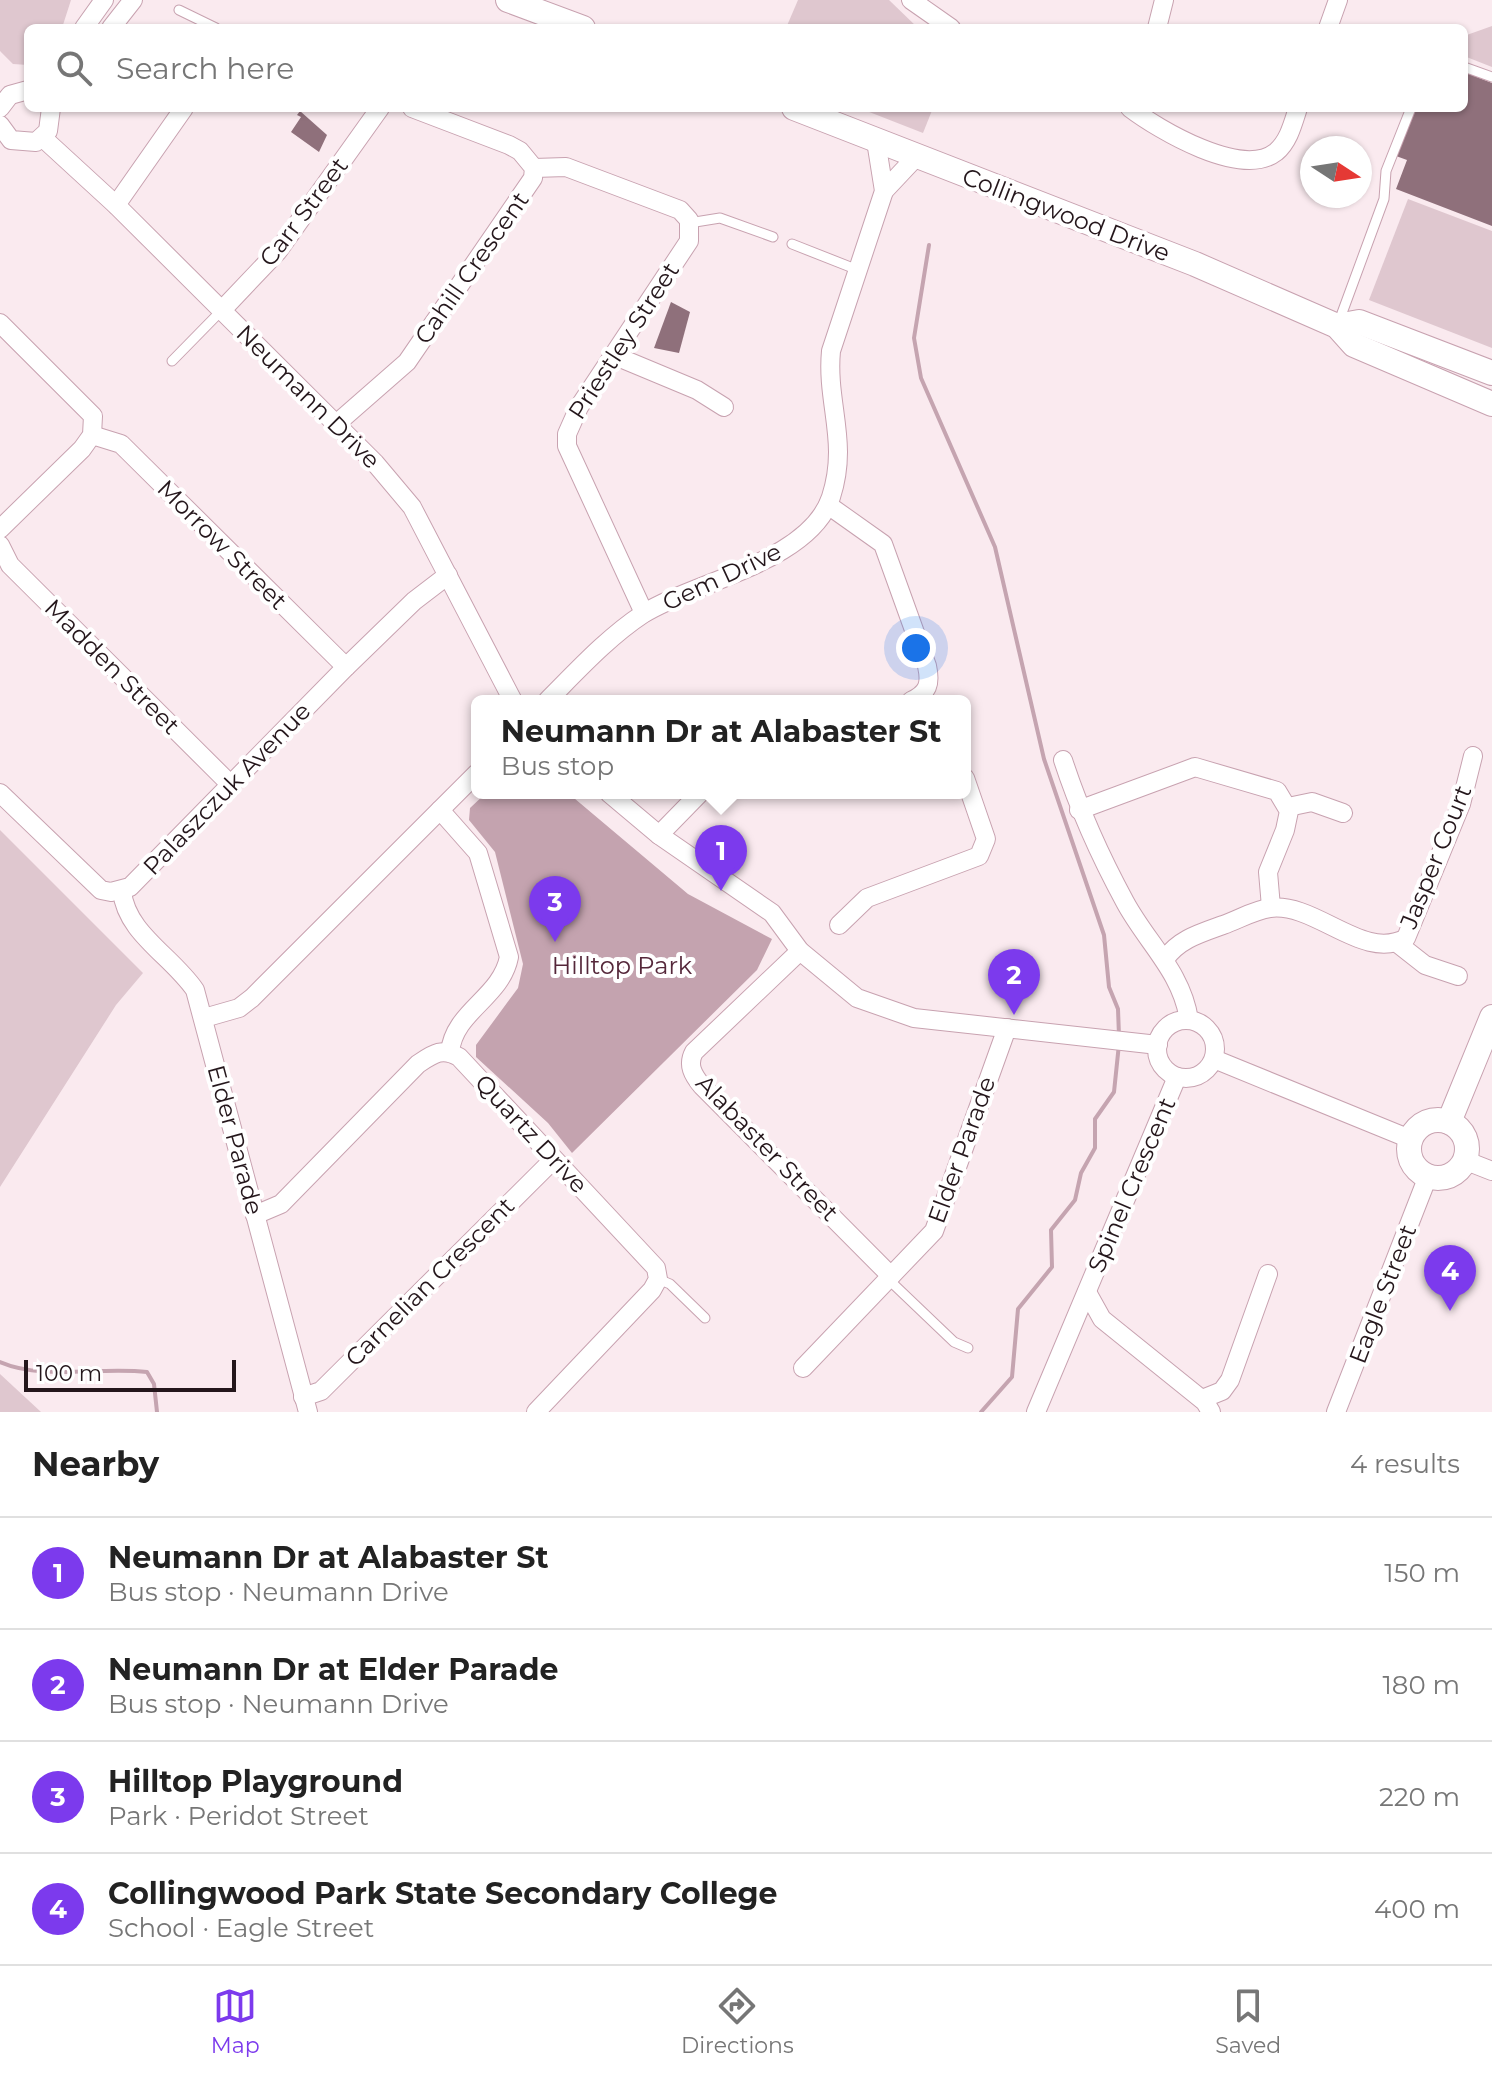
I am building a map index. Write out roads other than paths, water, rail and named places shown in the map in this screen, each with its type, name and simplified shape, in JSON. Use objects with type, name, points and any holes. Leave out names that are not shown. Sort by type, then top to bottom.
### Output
[{"type":"main road","points":[[508,0],[572,24]]},
{"type":"main road","name":"Collingwood Drive","points":[[804,112],[1195,264],[1337,326],[1354,345],[1492,404]]},
{"type":"main road","name":"Collingwood Drive","points":[[1337,326],[1359,322],[1492,373]]},
{"type":"main road","points":[[1449,1122],[1492,1017]]},
{"type":"main road","points":[[1431,1121],[1449,1122],[1463,1134],[1464,1160],[1445,1177],[1428,1176],[1414,1165],[1410,1139],[1422,1125],[1431,1121]]},
{"type":"street","points":[[87,24],[104,0]]},
{"type":"street","points":[[114,24],[133,0]]},
{"type":"street","points":[[911,0],[945,24]]},
{"type":"street","points":[[1158,24],[1164,0]]},
{"type":"street","points":[[1329,24],[1338,0]]},
{"type":"street","points":[[2,133],[27,144],[43,138],[52,124],[51,112]]},
{"type":"street","points":[[116,205],[181,112]]},
{"type":"street","name":"Carr Street","points":[[222,310],[278,251],[377,112]]},
{"type":"street","name":"Cahill Crescent","points":[[335,425],[407,362],[528,187],[534,168],[520,151],[509,145],[422,112]]},
{"type":"street","points":[[1135,112],[1151,126],[1241,162],[1275,152],[1287,139],[1297,112]]},
{"type":"street","name":"Neumann Drive","points":[[43,138],[116,205],[375,463],[412,507],[512,695]]},
{"type":"street","points":[[876,141],[884,191]]},
{"type":"street","points":[[916,157],[884,191],[831,351],[829,374],[840,451],[828,505],[883,544],[927,666],[930,678],[924,695]]},
{"type":"street","points":[[534,168],[566,167],[680,210],[689,223]]},
{"type":"street","name":"Priestley Street","points":[[644,613],[567,446],[571,420],[689,241],[689,223]]},
{"type":"street","points":[[0,323],[93,416],[92,435],[82,449],[0,529]]},
{"type":"street","points":[[613,355],[697,390],[724,407]]},
{"type":"street","name":"Morrow Street","points":[[92,435],[121,444],[346,667]]},
{"type":"street","name":"Gem Drive","points":[[554,695],[644,613],[773,556],[794,541],[828,505]]},
{"type":"street","name":"Madden Street","points":[[0,545],[10,565],[230,784]]},
{"type":"street","name":"Palaszczuk Avenue","points":[[0,793],[92,883],[111,892],[122,891],[136,882],[414,601],[448,575]]},
{"type":"street","name":"Jasper Court","points":[[1271,907],[1304,914],[1376,944],[1397,943],[1406,938],[1461,804],[1473,756]]},
{"type":"street","points":[[1063,760],[1079,810],[1126,905],[1165,959],[1180,987],[1189,1020],[1211,1033],[1214,1059],[1199,1076],[1177,1077],[1164,1068],[1158,1045],[1169,1027],[1189,1020]]},
{"type":"street","points":[[1079,810],[1195,767],[1277,791],[1288,807],[1285,830],[1268,872],[1271,907],[1186,939],[1165,959]]},
{"type":"street","points":[[204,1018],[239,1008],[252,998],[471,779]]},
{"type":"street","points":[[839,925],[867,898],[979,856],[986,839],[971,795]]},
{"type":"street","points":[[616,799],[659,835],[772,913],[800,951],[857,998],[914,1018],[1099,1036],[1158,1045]]},
{"type":"street","points":[[659,835],[694,799]]},
{"type":"street","points":[[1288,807],[1312,802],[1343,813]]},
{"type":"street","points":[[255,1215],[281,1204],[418,1064],[435,1052],[450,1052],[456,1029],[506,975],[509,957],[478,853],[440,810]]},
{"type":"street","name":"Elder Parade","points":[[122,891],[128,918],[182,971],[195,990],[306,1404]]},
{"type":"street","points":[[1397,943],[1425,965],[1458,976]]},
{"type":"street","name":"Alabaster Street","points":[[800,951],[694,1052],[690,1059],[692,1069],[702,1086],[889,1277]]},
{"type":"street","name":"Elder Parade","points":[[803,1368],[934,1231],[1007,1028]]},
{"type":"street","name":"Quartz Drive","points":[[450,1052],[486,1084],[553,1160],[648,1257],[658,1279]]},
{"type":"street","points":[[1214,1059],[1410,1139]]},
{"type":"street","name":"Spinel Crescent","points":[[1036,1412],[1177,1077]]},
{"type":"street","name":"Carnelian Crescent","points":[[306,1404],[553,1160]]},
{"type":"street","points":[[1464,1160],[1492,1171]]},
{"type":"street","name":"Eagle Street","points":[[1336,1412],[1428,1176]]},
{"type":"street","points":[[1206,1406],[1230,1380],[1268,1274]]},
{"type":"street","points":[[536,1412],[652,1290],[658,1279]]},
{"type":"street","name":"Spinel Crescent","points":[[1087,1292],[1102,1319],[1206,1406]]},
{"type":"lane","points":[[179,10],[208,24]]},
{"type":"lane","points":[[1468,68],[1492,77]]},
{"type":"lane","points":[[1337,326],[1384,199],[1386,171],[1409,112]]},
{"type":"lane","points":[[689,223],[720,218],[773,237]]},
{"type":"lane","points":[[792,244],[858,270]]},
{"type":"lane","points":[[172,361],[222,310]]},
{"type":"lane","points":[[889,1277],[954,1342],[968,1348]]},
{"type":"lane","points":[[658,1279],[670,1284],[705,1318]]},
{"type":"waterway","points":[[929,245],[914,338],[921,378],[995,547],[1044,759],[1104,935],[1109,987],[1118,1009],[1119,1036]]},
{"type":"waterway","points":[[981,1412],[1012,1377],[1018,1309],[1052,1267],[1051,1230],[1075,1200],[1081,1173],[1095,1148],[1095,1119],[1114,1092],[1119,1044]]},
{"type":"waterway","points":[[0,1362],[35,1371],[147,1372],[154,1384],[157,1412]]},
{"type":"place","name":"Neumann Dr at Alabaster St","points":[[721,891]]},
{"type":"place","name":"Hilltop Playground","points":[[555,942]]},
{"type":"place","name":"Neumann Dr at Elder Parade","points":[[1014,1015]]},
{"type":"place","name":"Collingwood Park State Secondary College","points":[[1450,1311]]},
{"type":"park label","name":"Hilltop Park","points":[[622,966]]}]
